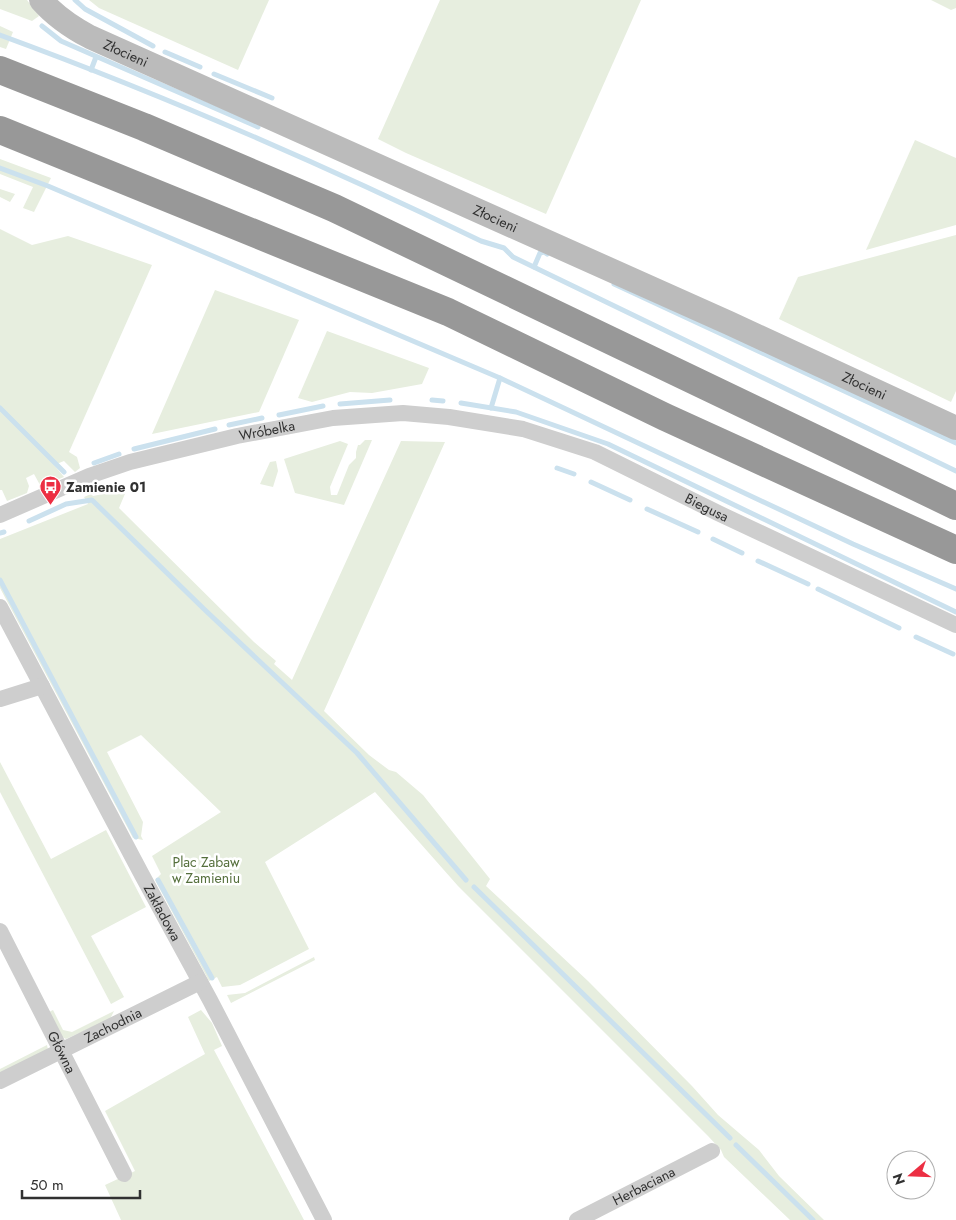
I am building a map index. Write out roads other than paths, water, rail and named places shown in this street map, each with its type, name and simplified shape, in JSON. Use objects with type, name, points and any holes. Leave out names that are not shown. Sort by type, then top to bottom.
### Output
[{"type":"highway","points":[[0,70],[144,127],[334,208],[956,506]]},
{"type":"highway","points":[[0,130],[448,312],[665,417],[956,550]]},
{"type":"street","name":"Złocieni","points":[[41,0],[68,25],[98,41],[721,319],[956,428]]},
{"type":"street","name":"Wróbelka","points":[[0,515],[89,476],[167,452],[326,419],[403,413],[449,416]]},
{"type":"street","name":"Biegusa","points":[[449,416],[523,429],[595,452],[735,521],[956,625]]},
{"type":"street","name":"Zakładowa","points":[[0,607],[200,982],[324,1220]]},
{"type":"street","points":[[0,699],[42,686]]},
{"type":"street","name":"Główna","points":[[0,931],[124,1174]]},
{"type":"street","name":"Zachodnia","points":[[0,1081],[200,982]]},
{"type":"street","name":"Herbaciana","points":[[586,1218],[712,1151]]},
{"type":"waterway","points":[[75,0],[85,9],[153,46]]},
{"type":"waterway","points":[[42,26],[61,41],[258,127]]},
{"type":"waterway","points":[[0,35],[122,82],[243,132],[363,185],[481,241],[504,248],[513,257],[956,471]]},
{"type":"waterway","points":[[165,52],[200,67]]},
{"type":"waterway","points":[[91,70],[96,57]]},
{"type":"waterway","points":[[214,74],[272,98]]},
{"type":"waterway","points":[[0,168],[48,186],[500,378],[491,408]]},
{"type":"waterway","points":[[534,267],[540,253],[544,252],[547,254]]},
{"type":"waterway","points":[[614,284],[956,443]]},
{"type":"waterway","points":[[500,378],[853,544],[956,589]]},
{"type":"waterway","points":[[340,404],[390,400]]},
{"type":"waterway","points":[[432,400],[443,401]]},
{"type":"waterway","points":[[461,403],[516,412],[608,444],[956,612]]},
{"type":"waterway","points":[[279,415],[323,406]]},
{"type":"waterway","points":[[0,408],[64,472]]},
{"type":"waterway","points":[[229,425],[262,418]]},
{"type":"waterway","points":[[134,449],[215,429]]},
{"type":"waterway","points":[[94,463],[119,454]]},
{"type":"waterway","points":[[557,468],[574,474]]},
{"type":"waterway","points":[[591,482],[630,500]]},
{"type":"waterway","points":[[29,521],[66,504],[92,500],[205,610],[357,753],[466,880]]},
{"type":"waterway","points":[[647,509],[698,532]]},
{"type":"waterway","points":[[0,533],[4,532]]},
{"type":"waterway","points":[[713,539],[742,553]]},
{"type":"waterway","points":[[758,561],[808,584]]},
{"type":"waterway","points":[[0,580],[136,837]]},
{"type":"waterway","points":[[818,589],[899,628]]},
{"type":"waterway","points":[[916,637],[953,654]]},
{"type":"waterway","points":[[158,880],[212,978]]},
{"type":"waterway","points":[[474,887],[730,1138]]},
{"type":"waterway","points":[[736,1145],[813,1220]]},
{"type":"place","name":"Zamienie 01","points":[[50,506]]},
{"type":"park label","name":"Plac Zabaw w Zamieniu","points":[[206,870]]}]
